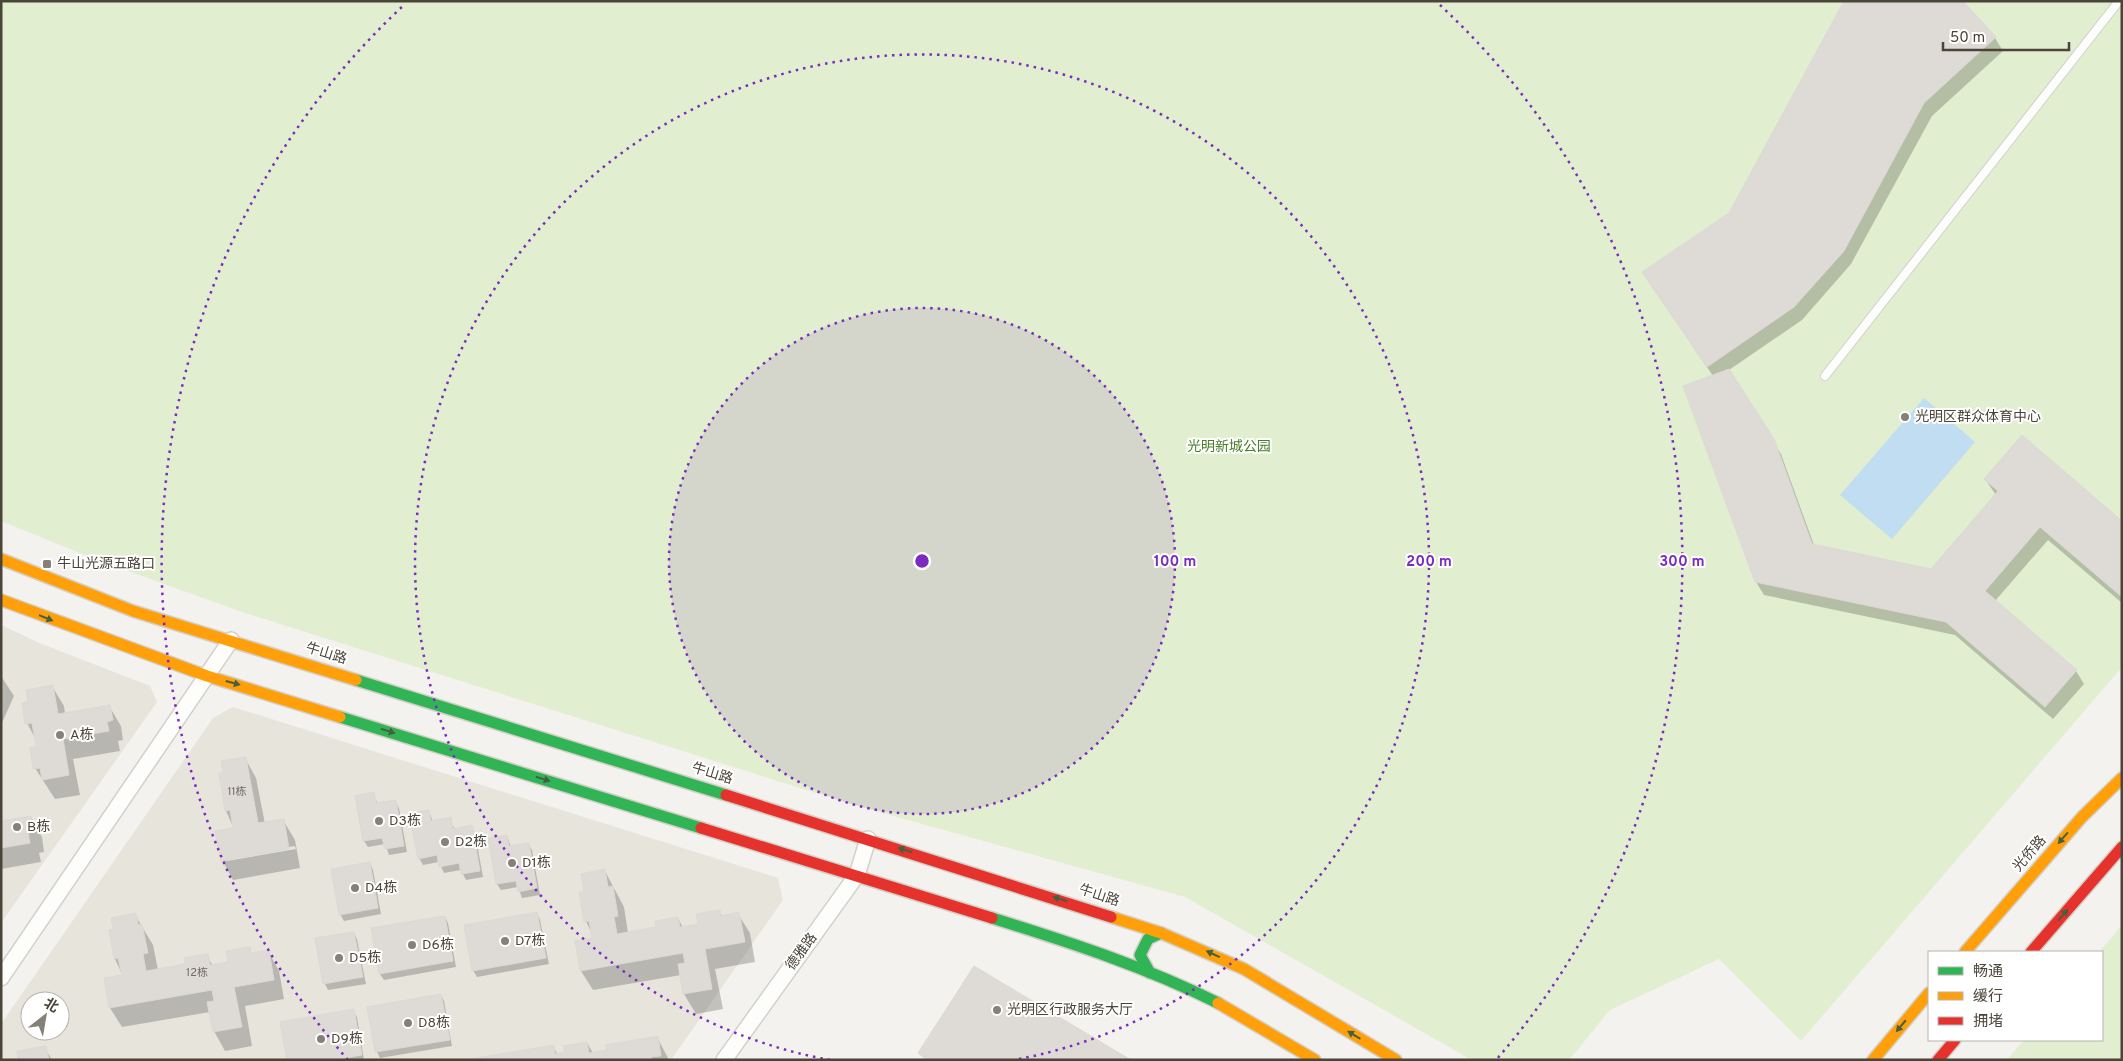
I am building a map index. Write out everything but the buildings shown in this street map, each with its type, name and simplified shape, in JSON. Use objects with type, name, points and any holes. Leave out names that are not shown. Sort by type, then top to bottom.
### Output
[{"type":"street","name":"牛山路","points":[[1,559],[133,611],[868,839],[1161,933],[1244,969],[1396,1060]]},
{"type":"street","points":[[1,600],[61,624],[207,676],[857,875],[1072,943],[1150,973],[1205,997],[1276,1035],[1315,1060]]},
{"type":"street","points":[[1,978],[231,640]]},
{"type":"street","name":"光侨路","points":[[1966,951],[2119,774]]},
{"type":"street","name":"德雅路","points":[[724,1060],[857,875],[868,839]]},
{"type":"street","points":[[2032,951],[2122,847]]},
{"type":"street","points":[[1150,973],[1140,955],[1148,939],[1161,933]]},
{"type":"street","points":[[1873,1060],[1928,994]]},
{"type":"street","points":[[1938,1060],[1955,1041]]},
{"type":"lane","points":[[1825,376],[2119,1]]},
{"type":"shaded area","points":[[1,625],[37,642],[150,686],[157,702],[1,923]]},
{"type":"shaded area","points":[[233,707],[778,878],[783,900],[671,1060],[1,1060],[1,1024],[20,997],[20,1041],[70,1041],[70,991],[24,991],[213,718]]},
{"type":"green space","name":"光明新城公园","points":[[1,1],[2112,1],[2122,9],[2122,667],[1801,1041],[1719,959],[1610,1010],[1569,1060],[1472,1060],[1185,897],[854,805],[242,612],[92,558],[1,521]]},
{"type":"green space","points":[[2122,925],[2122,1060],[2007,1060],[2023,1041],[2103,1041],[2103,951],[2100,951]]},
{"type":"water","points":[[1924,398],[1975,442],[1892,539],[1840,495]]},
{"type":"traffic: fast","points":[[356,680],[726,795]]},
{"type":"traffic: fast","points":[[340,717],[701,828]]},
{"type":"traffic: fast","points":[[992,918],[1135,967],[1218,1003]]},
{"type":"traffic: fast","points":[[1150,973],[1140,955],[1148,939],[1161,933]]},
{"type":"traffic: slow","points":[[1,559],[133,611],[356,680]]},
{"type":"traffic: slow","points":[[1,600],[207,676],[340,717]]},
{"type":"traffic: slow","points":[[1966,951],[2082,817],[2122,778]]},
{"type":"traffic: slow","points":[[1111,917],[1161,933],[1244,969],[1396,1060]]},
{"type":"traffic: slow","points":[[1873,1060],[1928,994]]},
{"type":"traffic: slow","points":[[1218,1003],[1315,1060]]},
{"type":"traffic: jam","points":[[726,795],[1111,917]]},
{"type":"traffic: jam","points":[[701,828],[992,918]]},
{"type":"traffic: jam","points":[[2032,951],[2122,847]]},
{"type":"traffic: jam","points":[[1938,1060],[1954,1041]]},
{"type":"place","name":"光明区群众体育中心","points":[[1905,417]]},
{"type":"place","name":"牛山光源五路口","points":[[47,564]]},
{"type":"place","name":"A栋","points":[[60,735]]},
{"type":"place","name":"D3栋","points":[[379,821]]},
{"type":"place","name":"B栋","points":[[17,827]]},
{"type":"place","name":"D2栋","points":[[445,842]]},
{"type":"place","name":"D1栋","points":[[512,863]]},
{"type":"place","name":"D4栋","points":[[355,888]]},
{"type":"place","name":"D7栋","points":[[505,941]]},
{"type":"place","name":"D6栋","points":[[412,945]]},
{"type":"place","name":"D5栋","points":[[339,958]]},
{"type":"place","name":"光明区行政服务大厅","points":[[997,1010]]},
{"type":"place","name":"D8栋","points":[[408,1023]]},
{"type":"place","name":"D9栋","points":[[321,1039]]}]
